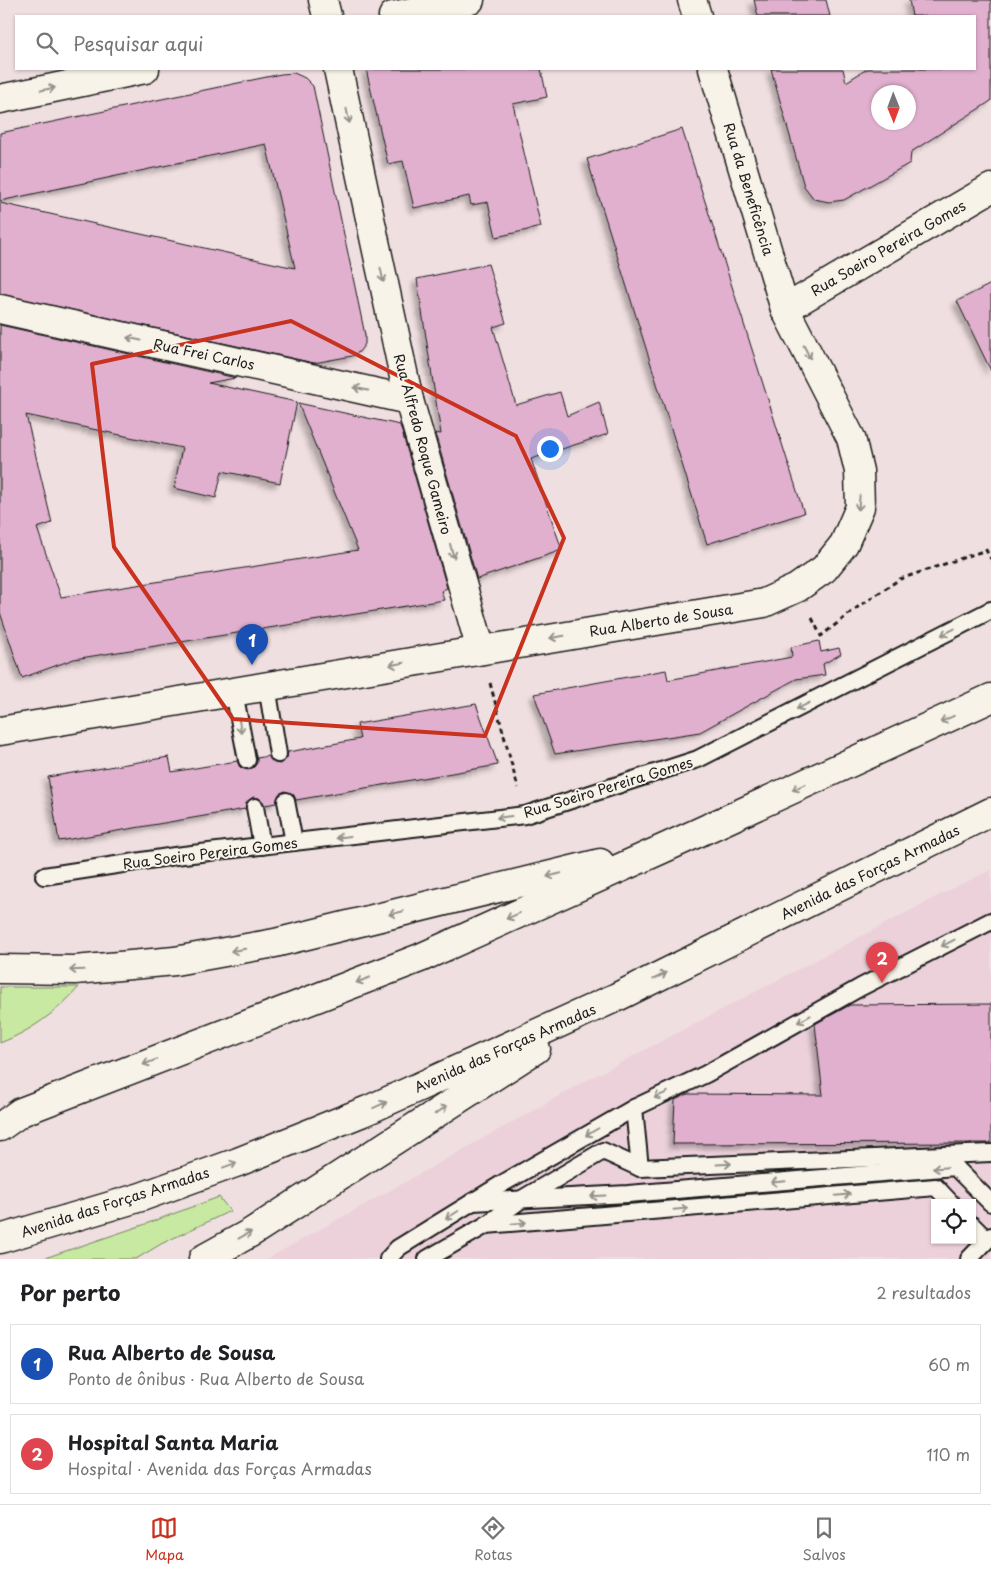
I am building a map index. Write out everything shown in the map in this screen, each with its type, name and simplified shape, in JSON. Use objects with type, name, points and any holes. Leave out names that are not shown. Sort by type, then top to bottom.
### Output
[{"type":"main road","points":[[323,0],[326,15]]},
{"type":"main road","points":[[398,15],[470,0]]},
{"type":"main road","points":[[692,0],[697,15]]},
{"type":"main road","points":[[0,99],[140,70]]},
{"type":"main road","name":"Rua Alfredo Roque Gameiro","points":[[338,70],[409,400],[481,650]]},
{"type":"main road","name":"Rua da Beneficência","points":[[713,70],[785,309]]},
{"type":"main road","name":"Rua Soeiro Pereira Gomes","points":[[785,309],[991,188]]},
{"type":"main road","name":"Rua Frei Carlos","points":[[0,309],[409,400]]},
{"type":"main road","name":"Rua Alberto de Sousa","points":[[0,731],[764,603],[797,588],[824,569],[844,544],[860,507],[859,471],[851,438],[785,309]]},
{"type":"main road","points":[[7,1118],[420,958],[670,846],[991,698]]},
{"type":"main road","name":"Avenida das Forças Armadas","points":[[0,1239],[141,1197],[272,1149],[368,1110],[617,997],[991,812]]},
{"type":"main road","points":[[0,969],[76,970],[114,967],[175,961],[275,943],[670,846]]},
{"type":"main road","points":[[203,1259],[252,1232],[617,997]]},
{"type":"lane","name":"Rua Soeiro Pereira Gomes","points":[[44,876],[175,856],[525,815],[698,759],[991,610]]},
{"type":"lane","points":[[267,686],[278,754]]},
{"type":"lane","points":[[234,692],[247,760]]},
{"type":"lane","points":[[286,801],[294,842]]},
{"type":"lane","points":[[255,807],[262,846]]},
{"type":"lane","points":[[388,1259],[398,1248],[472,1202],[634,1108],[706,1074],[861,987],[991,921]]},
{"type":"lane","points":[[634,1108],[640,1168]]},
{"type":"lane","points":[[427,1259],[486,1225],[522,1199],[604,1151],[640,1168],[991,1153]]},
{"type":"lane","points":[[472,1202],[628,1194],[955,1167],[991,1203]]},
{"type":"lane","points":[[486,1225],[936,1187],[947,1199]]},
{"type":"lane","points":[[627,1214],[628,1194]]},
{"type":"lane","points":[[970,1259],[990,1239],[976,1228]]},
{"type":"path","points":[[797,588],[821,636],[858,607],[900,579],[986,550],[991,560]]},
{"type":"path","points":[[481,650],[525,815]]},
{"type":"highlighted area","points":[[291,321],[516,436],[564,538],[485,736],[233,719],[114,547],[92,364]]},
{"type":"shaded area","points":[[991,870],[991,1259],[267,1259],[591,1078],[953,888]]},
{"type":"green space","points":[[0,987],[79,987],[62,1005],[43,1020],[22,1033],[0,1043]]},
{"type":"green space","points":[[219,1197],[230,1211],[161,1244],[136,1259],[42,1259],[140,1226]]},
{"type":"building","points":[[754,0],[826,0],[830,15],[758,15]]},
{"type":"building","points":[[909,0],[991,0],[991,101],[911,152],[910,163],[844,200],[829,202],[814,199],[804,186],[771,70],[843,70],[846,82],[865,70],[976,70],[976,15],[912,15]]},
{"type":"building","points":[[366,70],[541,70],[547,97],[513,104],[541,227],[496,237],[488,202],[471,205],[469,196],[414,208],[403,161],[388,164]]},
{"type":"building","points":[[294,73],[305,78],[313,86],[365,335],[365,344],[359,352],[352,356],[314,363],[0,294],[0,203],[295,268],[266,144],[0,201],[0,133],[281,74]]},
{"type":"building","points":[[682,129],[804,513],[707,544],[587,159]]},
{"type":"building","points":[[488,264],[506,323],[493,327],[516,405],[560,392],[567,416],[599,402],[608,434],[531,459],[562,550],[477,579],[435,433],[441,434],[417,279]]},
{"type":"building","points":[[991,284],[991,371],[957,301]]},
{"type":"building","points":[[0,325],[236,378],[208,383],[297,402],[280,483],[222,471],[216,498],[174,488],[182,448],[26,415],[52,523],[37,528],[61,597],[358,550],[298,403],[400,425],[447,588],[441,591],[444,600],[74,659],[22,678],[0,612]]},
{"type":"building","points":[[819,641],[821,652],[839,648],[841,654],[823,664],[825,675],[796,679],[700,732],[555,754],[534,694],[666,670],[668,680],[792,657],[791,647]]},
{"type":"building","points":[[476,704],[498,765],[296,800],[293,794],[285,791],[279,794],[276,803],[265,805],[259,798],[253,797],[246,803],[245,809],[59,841],[48,777],[169,757],[172,772],[237,761],[240,767],[248,770],[257,763],[257,758],[268,756],[274,763],[280,764],[287,758],[288,752],[360,739],[357,724]]},
{"type":"building","points":[[991,1004],[991,1143],[673,1144],[675,1100],[688,1094],[823,1095],[815,1024],[850,1005]]},
{"type":"place","name":"Rua Alberto de Sousa","points":[[252,665]]},
{"type":"place","name":"Hospital Santa Maria","points":[[882,983]]}]
